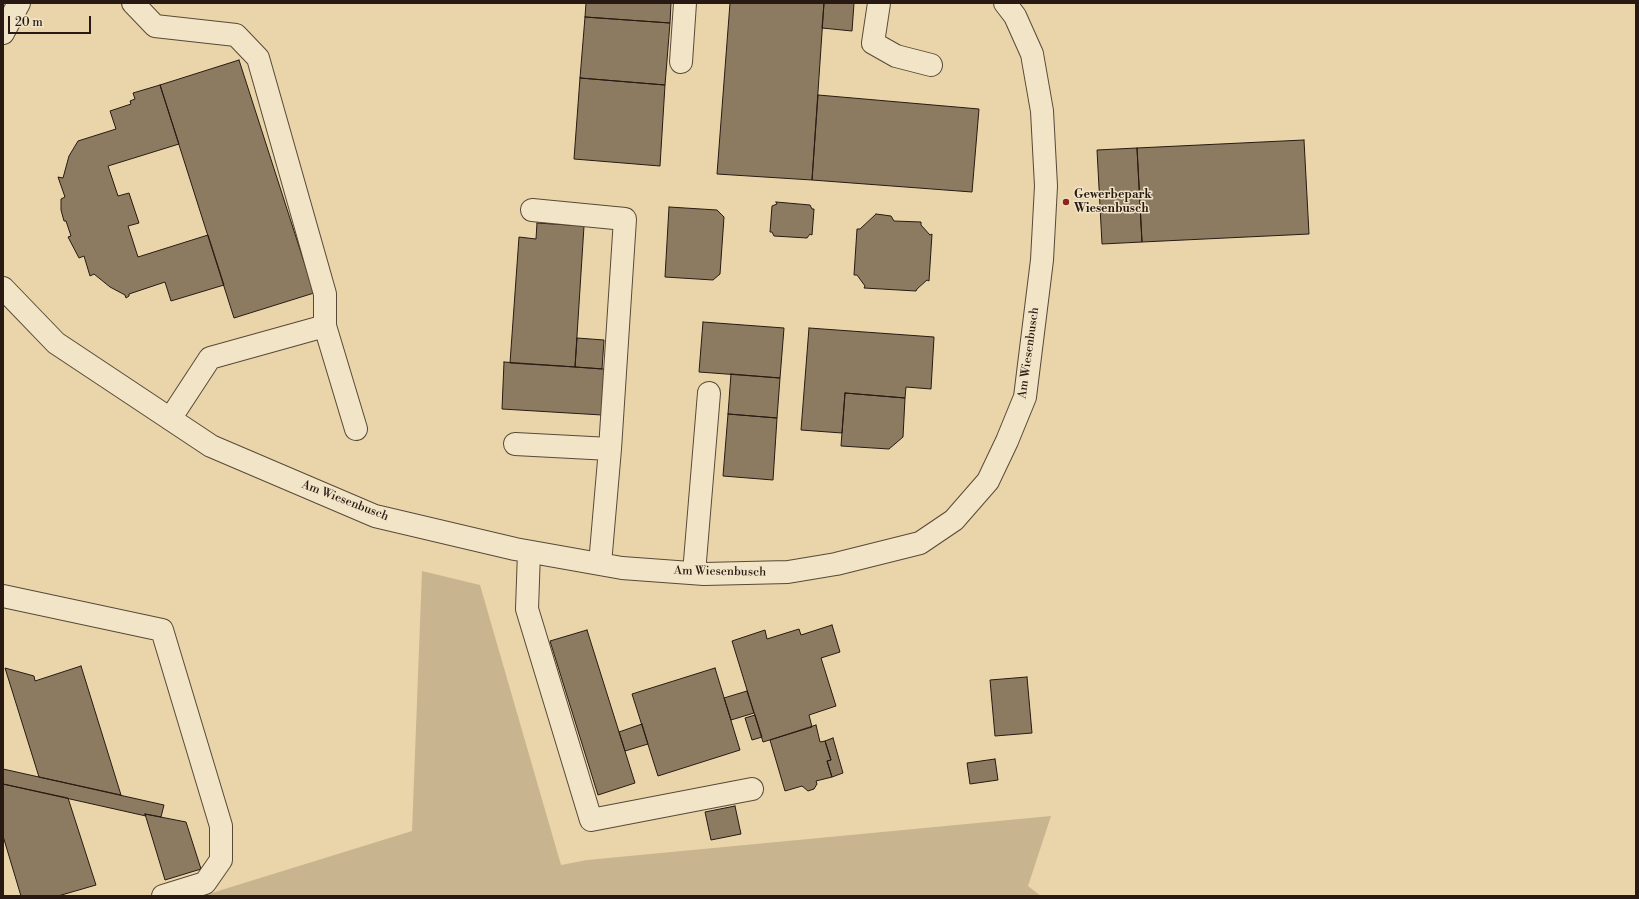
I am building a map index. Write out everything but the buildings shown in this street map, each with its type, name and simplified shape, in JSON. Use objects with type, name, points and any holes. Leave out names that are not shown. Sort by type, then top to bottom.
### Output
[{"type":"street","points":[[3,33],[19,3]]},
{"type":"street","points":[[134,3],[155,26],[236,35],[258,58],[324,294],[325,326],[356,429]]},
{"type":"street","points":[[681,62],[685,3]]},
{"type":"street","points":[[879,3],[873,43],[896,56],[930,65]]},
{"type":"street","name":"Am Wiesenbusch","points":[[3,288],[56,343],[211,446],[375,516],[529,552],[622,568],[694,573],[788,572],[836,564],[920,543],[954,520],[988,481],[1007,441],[1024,397],[1042,260],[1046,186],[1042,111],[1032,54],[1015,16],[1005,3]]},
{"type":"street","points":[[532,210],[625,219],[610,449],[600,564]]},
{"type":"street","points":[[170,419],[210,358],[325,326]]},
{"type":"street","points":[[694,573],[709,393]]},
{"type":"street","points":[[515,444],[610,449]]},
{"type":"street","points":[[529,552],[527,609],[591,820],[752,789]]},
{"type":"street","points":[[3,596],[162,630],[221,826],[221,860],[205,883],[163,896]]},
{"type":"shaded area","points":[[422,571],[480,585],[561,865],[587,860],[1051,816],[1028,886],[1041,896],[202,896],[412,831]]},
{"type":"place","name":"Gewerbepark Wiesenbusch","points":[[1066,202]]}]
